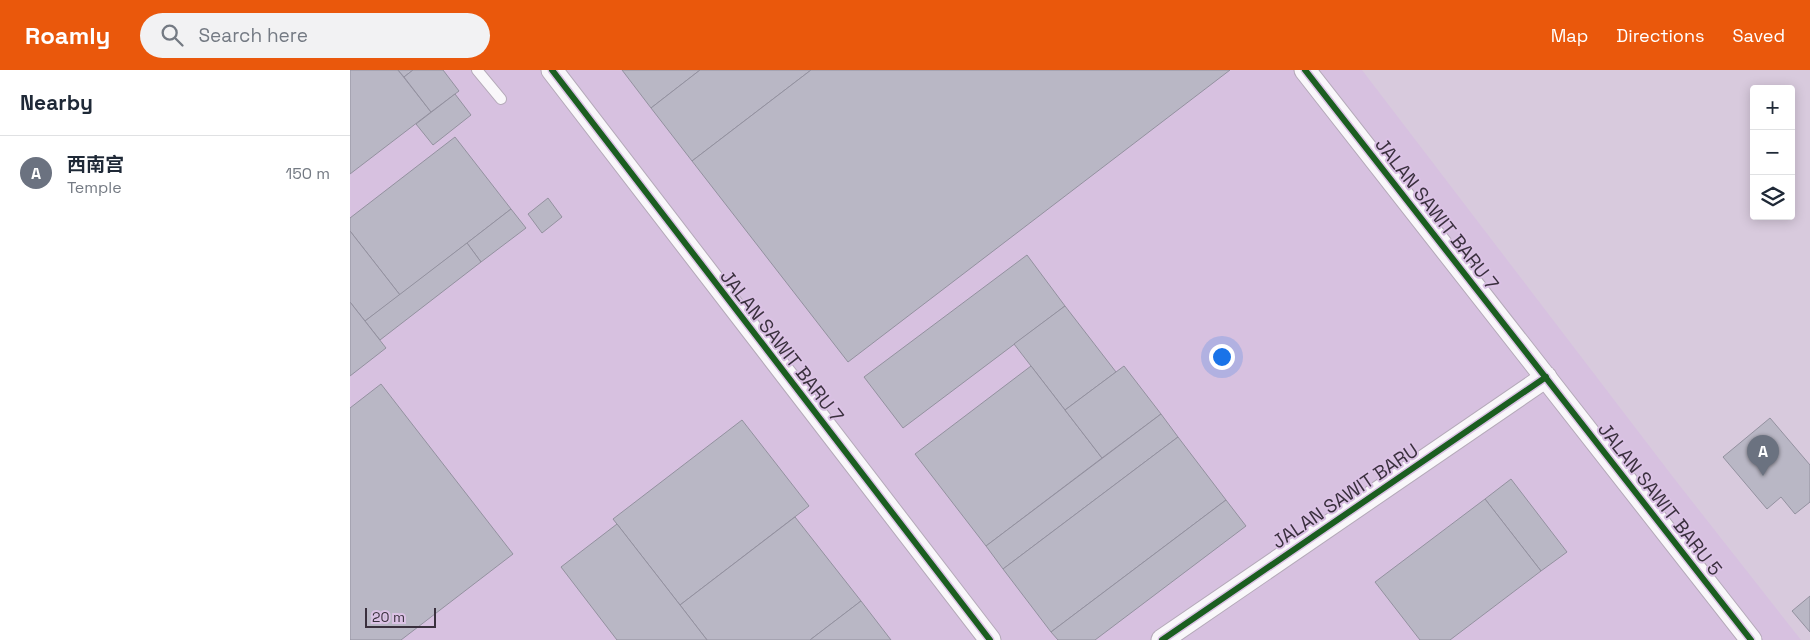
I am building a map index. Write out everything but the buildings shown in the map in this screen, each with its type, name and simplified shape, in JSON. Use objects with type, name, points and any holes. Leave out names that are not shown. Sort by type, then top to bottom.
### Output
[{"type":"street","name":"JALAN SAWIT BARU 7","points":[[552,70],[990,640]]},
{"type":"street","name":"JALAN SAWIT BARU 7","points":[[1305,70],[1546,377]]},
{"type":"street","name":"JALAN SAWIT BARU","points":[[1162,640],[1546,377]]},
{"type":"street","name":"JALAN SAWIT BARU 5","points":[[1546,377],[1751,640]]},
{"type":"lane","points":[[477,70],[501,99]]},
{"type":"shaded area","points":[[350,70],[1362,70],[1673,477],[1801,640],[350,640]]},
{"type":"cycle path","points":[[552,70],[990,640]]},
{"type":"cycle path","points":[[1305,70],[1751,640]]},
{"type":"cycle path","points":[[1162,640],[1546,377]]},
{"type":"place","name":"西南宫","points":[[1763,476]]}]
